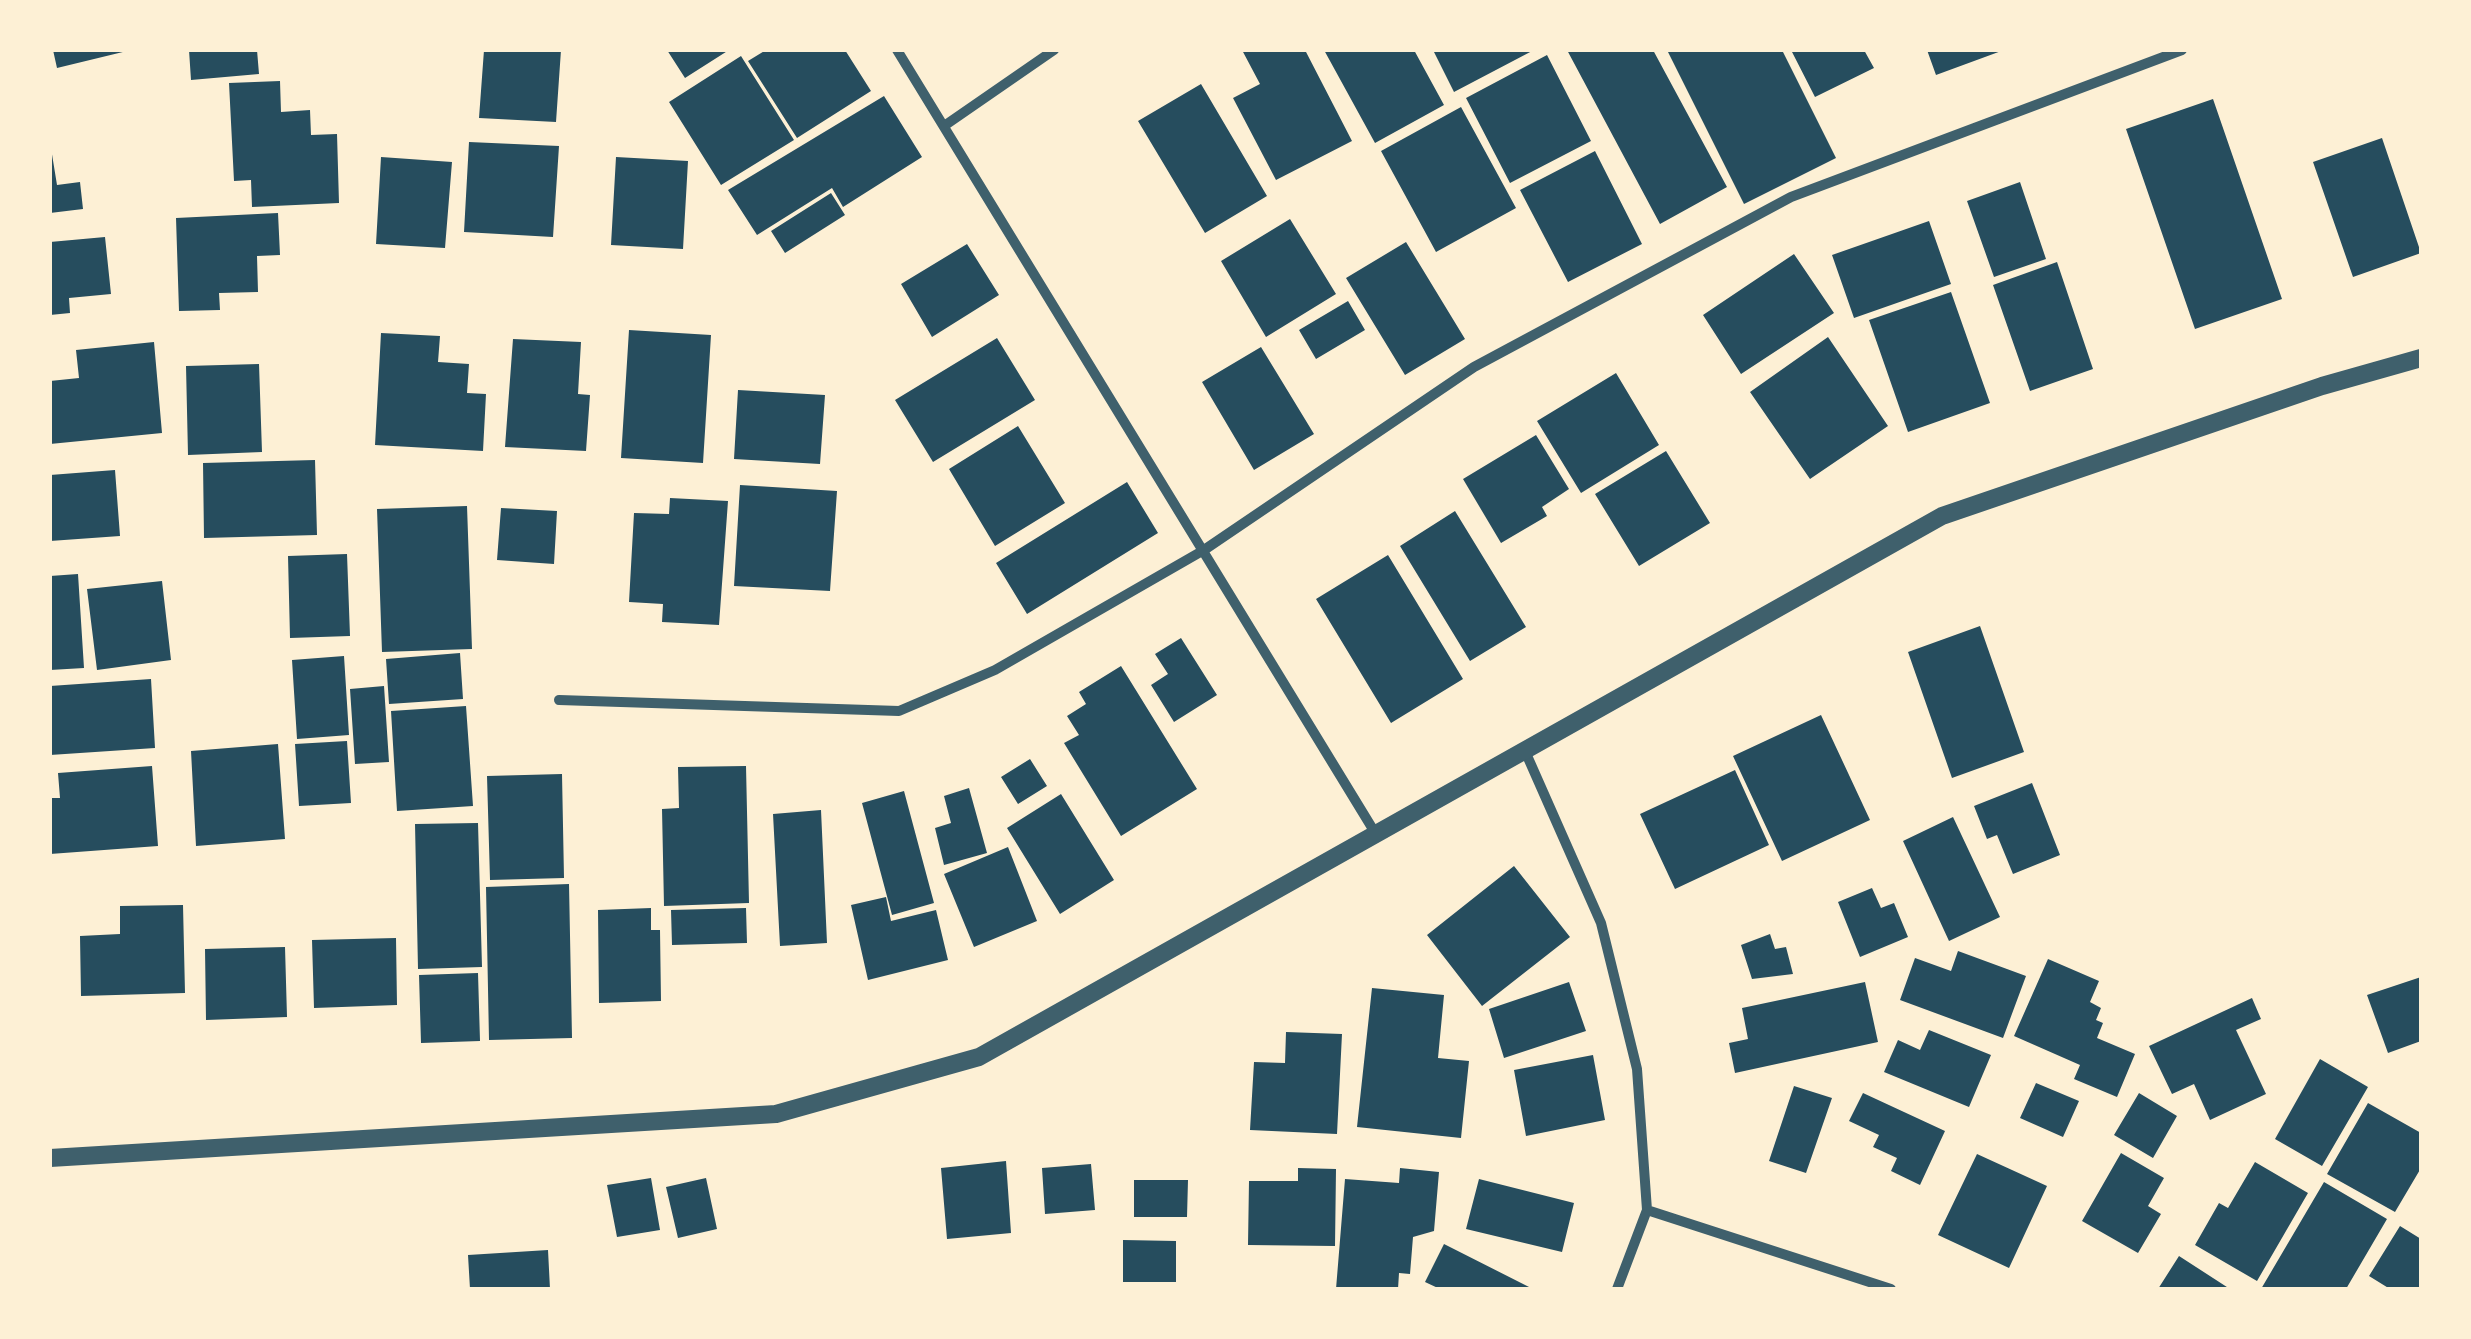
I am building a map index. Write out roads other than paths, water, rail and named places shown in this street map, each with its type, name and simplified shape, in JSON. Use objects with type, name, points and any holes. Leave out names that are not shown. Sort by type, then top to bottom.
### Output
[{"type":"street","points":[[897,50],[1374,832]]},
{"type":"street","points":[[944,126],[1054,50]]},
{"type":"street","points":[[559,700],[899,711],[994,670],[1204,550],[1474,367],[1791,197],[2182,50]]},
{"type":"street","points":[[50,1158],[776,1114],[979,1057],[1942,516],[2322,386],[2421,358]]},
{"type":"street","points":[[1526,750],[1600,923],[1637,1069],[1647,1210],[1617,1289]]},
{"type":"street","points":[[1647,1210],[1892,1289]]}]
